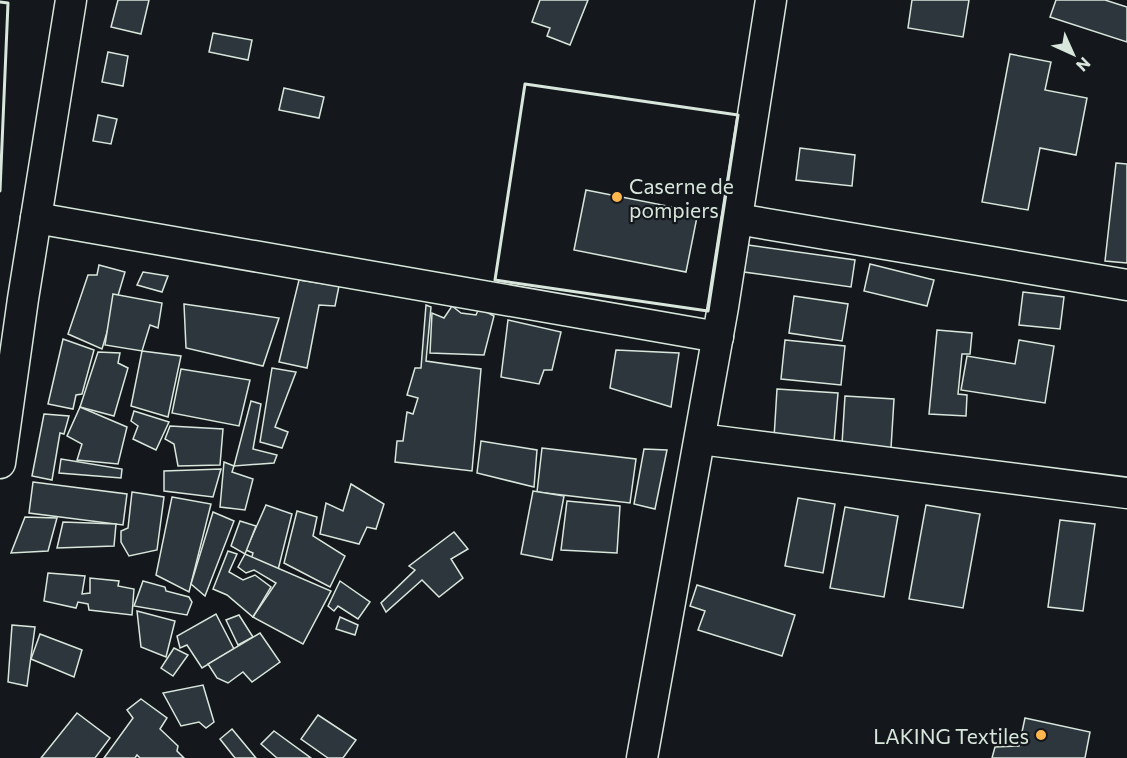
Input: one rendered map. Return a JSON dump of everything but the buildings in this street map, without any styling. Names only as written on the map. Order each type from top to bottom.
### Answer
[{"type":"street","points":[[0,463],[71,0]]},
{"type":"street","points":[[642,758],[718,337],[771,0]]},
{"type":"street","points":[[36,218],[718,337]]},
{"type":"street","points":[[737,219],[1127,285]]},
{"type":"street","points":[[700,439],[1127,493]]},
{"type":"wall","points":[[0,2],[8,3],[0,191]]},
{"type":"wall","points":[[525,84],[738,115],[708,311],[495,280],[525,84]]},
{"type":"place","name":"Caserne de pompiers","points":[[617,197]]},
{"type":"place","name":"LAKING Textiles","points":[[1041,735]]}]
